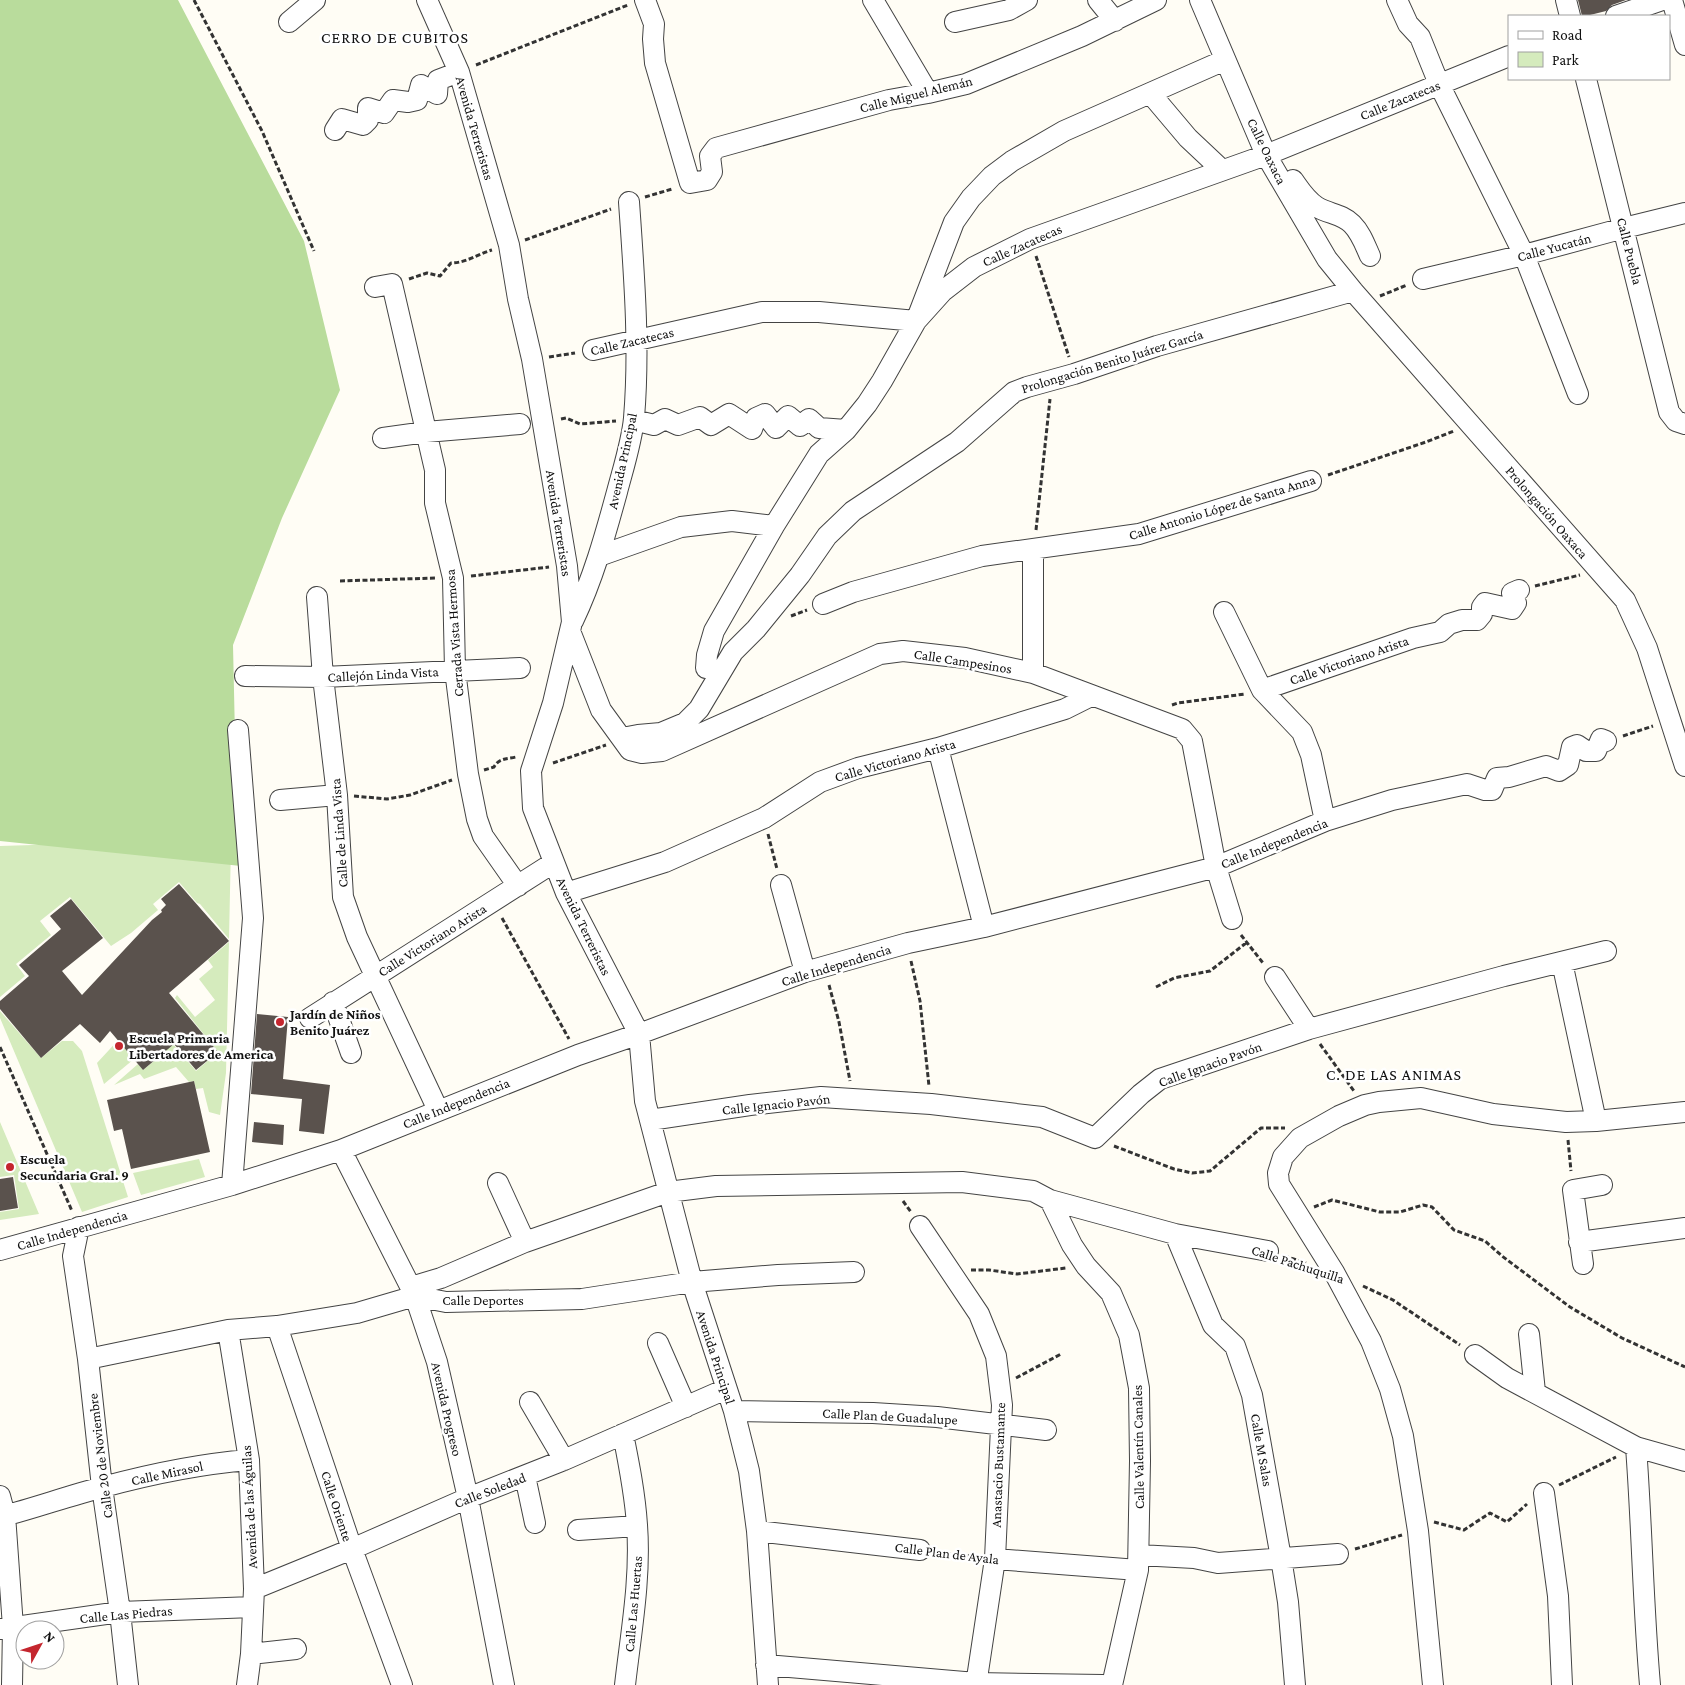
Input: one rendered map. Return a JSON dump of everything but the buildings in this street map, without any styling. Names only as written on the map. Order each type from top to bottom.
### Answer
[{"type":"street","points":[[289,22],[315,0]]},
{"type":"street","name":"Avenida Terreristas","points":[[427,0],[459,72],[509,244],[518,299],[532,359],[567,566],[571,627],[553,703],[532,765],[533,808],[566,893],[639,1034]]},
{"type":"street","points":[[873,0],[928,93]]},
{"type":"street","points":[[955,22],[1008,10],[1027,0]]},
{"type":"street","points":[[1098,0],[1115,21]]},
{"type":"street","name":"Calle Oaxaca","points":[[1200,0],[1225,60],[1270,153],[1327,259],[1353,291]]},
{"type":"street","points":[[1397,0],[1408,24],[1420,37]]},
{"type":"street","points":[[1412,0],[1420,19],[1420,37],[1438,84],[1524,255],[1578,394]]},
{"type":"street","points":[[1566,0],[1570,15]]},
{"type":"street","points":[[1619,15],[1662,0]]},
{"type":"street","points":[[1672,0],[1685,45]]},
{"type":"street","name":"Calle Miguel Alemán","points":[[638,2],[654,24],[652,39],[655,63],[690,183],[707,180],[712,172],[710,156],[716,148],[889,100],[966,84],[1058,47],[1115,21],[1149,1]]},
{"type":"street","name":"Calle Zacatecas","points":[[593,350],[762,312],[819,312],[916,321],[943,291],[974,267],[1030,239],[1270,153],[1508,56]]},
{"type":"street","points":[[706,668],[706,655],[714,631],[774,526],[820,454],[846,430],[867,404],[916,321],[954,222],[971,198],[992,176],[1019,157],[1064,131],[1225,60]]},
{"type":"street","points":[[335,130],[342,119],[363,125],[368,120],[368,108],[384,114],[393,100],[408,102],[417,100],[422,85],[438,94],[438,80],[459,72]]},
{"type":"street","name":"Calle Puebla","points":[[1586,80],[1669,412],[1681,423]]},
{"type":"street","points":[[1150,93],[1188,138],[1222,170]]},
{"type":"street","points":[[1270,153],[1307,200],[1318,208],[1340,215],[1351,223],[1359,232],[1370,256]]},
{"type":"street","name":"Avenida Principal","points":[[571,627],[599,556],[622,474],[634,420],[637,340],[630,202]]},
{"type":"street","name":"Calle Yucatán","points":[[1423,279],[1685,213]]},
{"type":"street","name":"Cerrada Vista Hermosa","points":[[383,286],[426,432],[435,470],[435,503],[453,578],[455,670],[468,774],[477,819],[483,836],[518,886]]},
{"type":"street","name":"Prolongación Benito Juárez García","points":[[622,738],[638,734],[661,733],[684,723],[699,709],[733,652],[756,629],[800,575],[827,536],[853,511],[958,442],[1014,392],[1027,386],[1074,374],[1157,346],[1353,291]]},
{"type":"street","name":"Prolongación Oaxaca","points":[[1353,291],[1626,600],[1646,648],[1685,766]]},
{"type":"street","points":[[634,420],[654,426],[665,419],[678,425],[700,417],[711,425],[729,414],[752,429],[756,418],[765,414],[776,428],[788,416],[800,426],[809,418],[818,428],[846,430]]},
{"type":"street","points":[[383,438],[426,432],[520,424]]},
{"type":"street","name":"Calle Antonio López de Santa Anna","points":[[823,604],[854,592],[982,556],[1139,534],[1311,481]]},
{"type":"street","points":[[599,556],[681,527],[732,521],[774,526]]},
{"type":"street","points":[[1033,550],[1033,673]]},
{"type":"street","name":"Calle Victoriano Arista","points":[[1262,690],[1413,638],[1440,632],[1449,624],[1462,620],[1478,620],[1485,603],[1512,608],[1516,603],[1512,593],[1519,590]]},
{"type":"street","name":"Calle de Linda Vista","points":[[317,597],[323,677],[337,795],[343,897],[357,938],[438,1110]]},
{"type":"street","points":[[1224,612],[1262,690],[1302,732],[1311,755],[1325,821]]},
{"type":"street","name":"Calle Campesinos","points":[[571,627],[601,710],[630,750],[642,754],[662,751],[880,654],[903,651],[956,657],[1033,673],[1182,729],[1192,741],[1216,867],[1232,919]]},
{"type":"street","name":"Callejón Linda Vista","points":[[245,676],[323,677],[520,668]]},
{"type":"street","name":"Calle Victoriano Arista","points":[[566,893],[665,862],[764,818],[820,782],[858,768],[938,748],[1065,709],[1091,696]]},
{"type":"street","points":[[232,1185],[253,918],[238,730]]},
{"type":"street","name":"Calle Independencia","points":[[0,1250],[232,1185],[341,1150],[578,1055],[805,972],[908,943],[984,927],[1216,867],[1325,821],[1392,800],[1467,784],[1485,790],[1492,790],[1497,778],[1509,777],[1546,766],[1559,770],[1568,765],[1572,747],[1577,745],[1586,751],[1596,751],[1602,739],[1606,742]]},
{"type":"street","points":[[938,748],[984,927]]},
{"type":"street","points":[[280,800],[337,795]]},
{"type":"street","name":"Calle Victoriano Arista","points":[[310,1018],[553,863]]},
{"type":"street","points":[[781,884],[805,972]]},
{"type":"street","name":"Calle Ignacio Pavón","points":[[650,1120],[812,1098],[853,1099],[930,1104],[1042,1117],[1095,1138],[1141,1094],[1160,1079],[1309,1029],[1606,951]]},
{"type":"street","points":[[1562,962],[1596,1121]]},
{"type":"street","points":[[1275,977],[1309,1029]]},
{"type":"street","points":[[333,1002],[351,1053]]},
{"type":"street","name":"Avenida Principal","points":[[639,1034],[645,1101],[692,1282],[734,1411],[749,1471],[757,1532],[767,1675]]},
{"type":"street","points":[[1433,1685],[1418,1531],[1403,1436],[1390,1389],[1371,1341],[1334,1272],[1279,1184],[1278,1173],[1283,1157],[1300,1138],[1338,1116],[1365,1105],[1398,1099],[1421,1098],[1493,1114],[1566,1122],[1596,1121],[1685,1112]]},
{"type":"street","name":"Avenida Progreso","points":[[341,1150],[413,1292],[437,1362],[468,1498],[504,1685]]},
{"type":"street","name":"Calle Pachuquilla","points":[[891,1184],[962,1182],[1033,1191],[1050,1200],[1175,1234],[1268,1251]]},
{"type":"street","points":[[498,1183],[525,1242]]},
{"type":"street","points":[[413,1292],[525,1242],[668,1192],[716,1186],[891,1184]]},
{"type":"street","points":[[1583,1264],[1573,1190],[1602,1184]]},
{"type":"street","name":"Calle Valentín Canales","points":[[1050,1200],[1072,1245],[1086,1266],[1111,1293],[1129,1335],[1139,1388],[1139,1562],[1112,1685]]},
{"type":"street","name":"Anastacio Bustamante","points":[[920,1226],[979,1314],[996,1356],[1000,1387],[1002,1404],[995,1559],[976,1684]]},
{"type":"street","name":"Calle 20 de Noviembre","points":[[80,1227],[73,1256],[88,1359],[102,1487],[120,1612],[128,1685]]},
{"type":"street","points":[[1579,1242],[1685,1228]]},
{"type":"street","name":"Calle M Salas","points":[[1175,1234],[1213,1325],[1236,1346],[1252,1395],[1288,1602],[1295,1685]]},
{"type":"street","name":"Calle Deportes","points":[[88,1359],[228,1330],[277,1326],[357,1313],[413,1292],[446,1302],[582,1299],[692,1282],[778,1275],[854,1272]]},
{"type":"street","name":"Calle Oriente","points":[[277,1326],[352,1549],[402,1685]]},
{"type":"street","name":"Avenida de las Águilas","points":[[228,1330],[249,1460],[253,1598],[251,1654],[247,1685]]},
{"type":"street","points":[[1529,1334],[1534,1392]]},
{"type":"street","points":[[658,1343],[686,1407]]},
{"type":"street","points":[[1475,1356],[1507,1378],[1636,1447],[1685,1461]]},
{"type":"street","name":"Calle Soledad","points":[[253,1598],[352,1549],[468,1498],[564,1460],[726,1389]]},
{"type":"street","points":[[530,1402],[564,1460]]},
{"type":"street","name":"Calle Plan de Guadalupe","points":[[734,1411],[873,1413],[1001,1423],[1046,1430]]},
{"type":"street","name":"Calle Las Huertas","points":[[623,1434],[633,1483],[638,1526],[637,1581],[625,1685]]},
{"type":"street","points":[[1636,1447],[1642,1522],[1645,1619],[1650,1685]]},
{"type":"street","name":"Calle Mirasol","points":[[2,1509],[209,1464],[249,1460]]},
{"type":"street","points":[[525,1476],[535,1523]]},
{"type":"street","points":[[1538,1496],[1558,1596],[1562,1685]]},
{"type":"street","points":[[2,1509],[6,1628],[12,1685]]},
{"type":"street","points":[[578,1530],[638,1526]]},
{"type":"street","name":"Calle Plan de Ayala","points":[[757,1532],[920,1550]]},
{"type":"street","name":"Calle Plan de Ayala","points":[[995,1559],[1139,1562],[1194,1558],[1218,1563],[1338,1554]]},
{"type":"street","name":"Calle Las Piedras","points":[[6,1628],[120,1612],[253,1598]]},
{"type":"street","points":[[251,1654],[296,1649]]},
{"type":"street","points":[[767,1675],[976,1684],[1103,1685]]},
{"type":"path","points":[[194,0],[262,131],[314,251]]},
{"type":"path","points":[[459,72],[638,2]]},
{"type":"path","points":[[1030,239],[1074,374]]},
{"type":"path","points":[[383,286],[427,273],[440,276],[451,263],[462,263],[478,254],[509,244]]},
{"type":"path","name":"Calle Zacatecas","points":[[532,359],[593,350]]},
{"type":"path","points":[[1033,550],[1052,380]]},
{"type":"path","points":[[542,420],[552,421],[566,418],[580,424],[634,420]]},
{"type":"path","name":"Calle Antonio López de Santa Anna","points":[[1311,481],[1426,442],[1470,424]]},
{"type":"path","points":[[340,581],[453,578],[567,566]]},
{"type":"path","points":[[1519,590],[1586,574]]},
{"type":"path","points":[[1148,716],[1178,703],[1240,695],[1262,690]]},
{"type":"path","points":[[1606,742],[1670,720]]},
{"type":"path","points":[[337,795],[387,800],[410,795],[468,774],[494,767],[501,760],[518,756],[532,765],[622,738]]},
{"type":"path","points":[[764,818],[781,884]]},
{"type":"path","points":[[493,902],[578,1055]]},
{"type":"path","points":[[1232,919],[1246,943],[1275,977]]},
{"type":"path","name":"Calle Independencia","points":[[908,943],[920,1001],[930,1104]]},
{"type":"path","points":[[1156,987],[1174,978],[1210,971],[1246,943]]},
{"type":"path","points":[[825,967],[839,1022],[853,1099]]},
{"type":"path","points":[[1309,1029],[1365,1105]]},
{"type":"path","points":[[0,1046],[80,1227]]},
{"type":"path","points":[[1566,1122],[1573,1190]]},
{"type":"path","points":[[1095,1138],[1174,1169],[1192,1173],[1210,1171],[1261,1128],[1285,1128],[1300,1138]]},
{"type":"path","points":[[891,1184],[920,1226]]},
{"type":"path","points":[[1297,1214],[1332,1200],[1380,1212],[1400,1212],[1423,1205],[1432,1207],[1454,1230],[1485,1240],[1502,1256],[1570,1307],[1622,1338],[1685,1367]]},
{"type":"path","name":"Calle Pachuquilla","points":[[1268,1251],[1334,1272],[1393,1300],[1475,1356]]},
{"type":"path","points":[[950,1269],[989,1270],[1018,1274],[1086,1266]]},
{"type":"path","points":[[1000,1387],[1061,1354]]},
{"type":"path","points":[[1338,1554],[1418,1531],[1432,1521],[1464,1530],[1490,1513],[1507,1522],[1538,1496],[1636,1447]]},
{"type":"path","name":"Calle Plan de Ayala","points":[[920,1550],[995,1559]]},
{"type":"green space","points":[[0,0],[178,0],[304,241],[340,390],[282,518],[233,645],[236,782],[241,866],[0,841]]},
{"type":"green space","points":[[163,841],[231,844],[229,939],[179,882],[153,904],[158,910],[131,933],[111,946],[70,897],[40,921],[51,935],[16,964],[25,976],[0,997],[0,846]]},
{"type":"green space","points":[[229,942],[226,1073],[220,1115],[209,1112],[203,1088],[196,1089],[194,1081],[189,1082],[176,1067],[144,1079],[140,1074],[114,1085],[138,1064],[143,1070],[164,1053],[142,1027],[121,1044],[134,1059],[104,1084],[97,1063],[145,1011],[196,1071],[218,1052],[175,998],[177,995],[195,1017],[215,1000],[199,979],[213,967],[208,960]]},
{"type":"green space","points":[[0,1011],[41,1058],[62,1041],[73,1041],[82,1051],[128,1197],[82,1212],[0,1018]]},
{"type":"green space","name":"Escuela Secundaria Gral. 9","points":[[0,1122],[39,1214],[0,1220],[0,1212],[19,1209],[14,1175],[0,1177]]},
{"type":"green space","points":[[199,1159],[205,1177],[141,1195],[133,1173]]},
{"type":"place","name":"Jardín de Niños Benito Juárez","points":[[280,1022]]},
{"type":"place","name":"Escuela Primaria Libertadores de America","points":[[119,1046]]},
{"type":"place","name":"Escuela Secundaria Gral. 9","points":[[10,1167]]},
{"type":"district","name":"CERRO DE CUBITOS","points":[[395,37]]},
{"type":"district","name":"C. DE LAS ANIMAS","points":[[1394,1074]]}]
